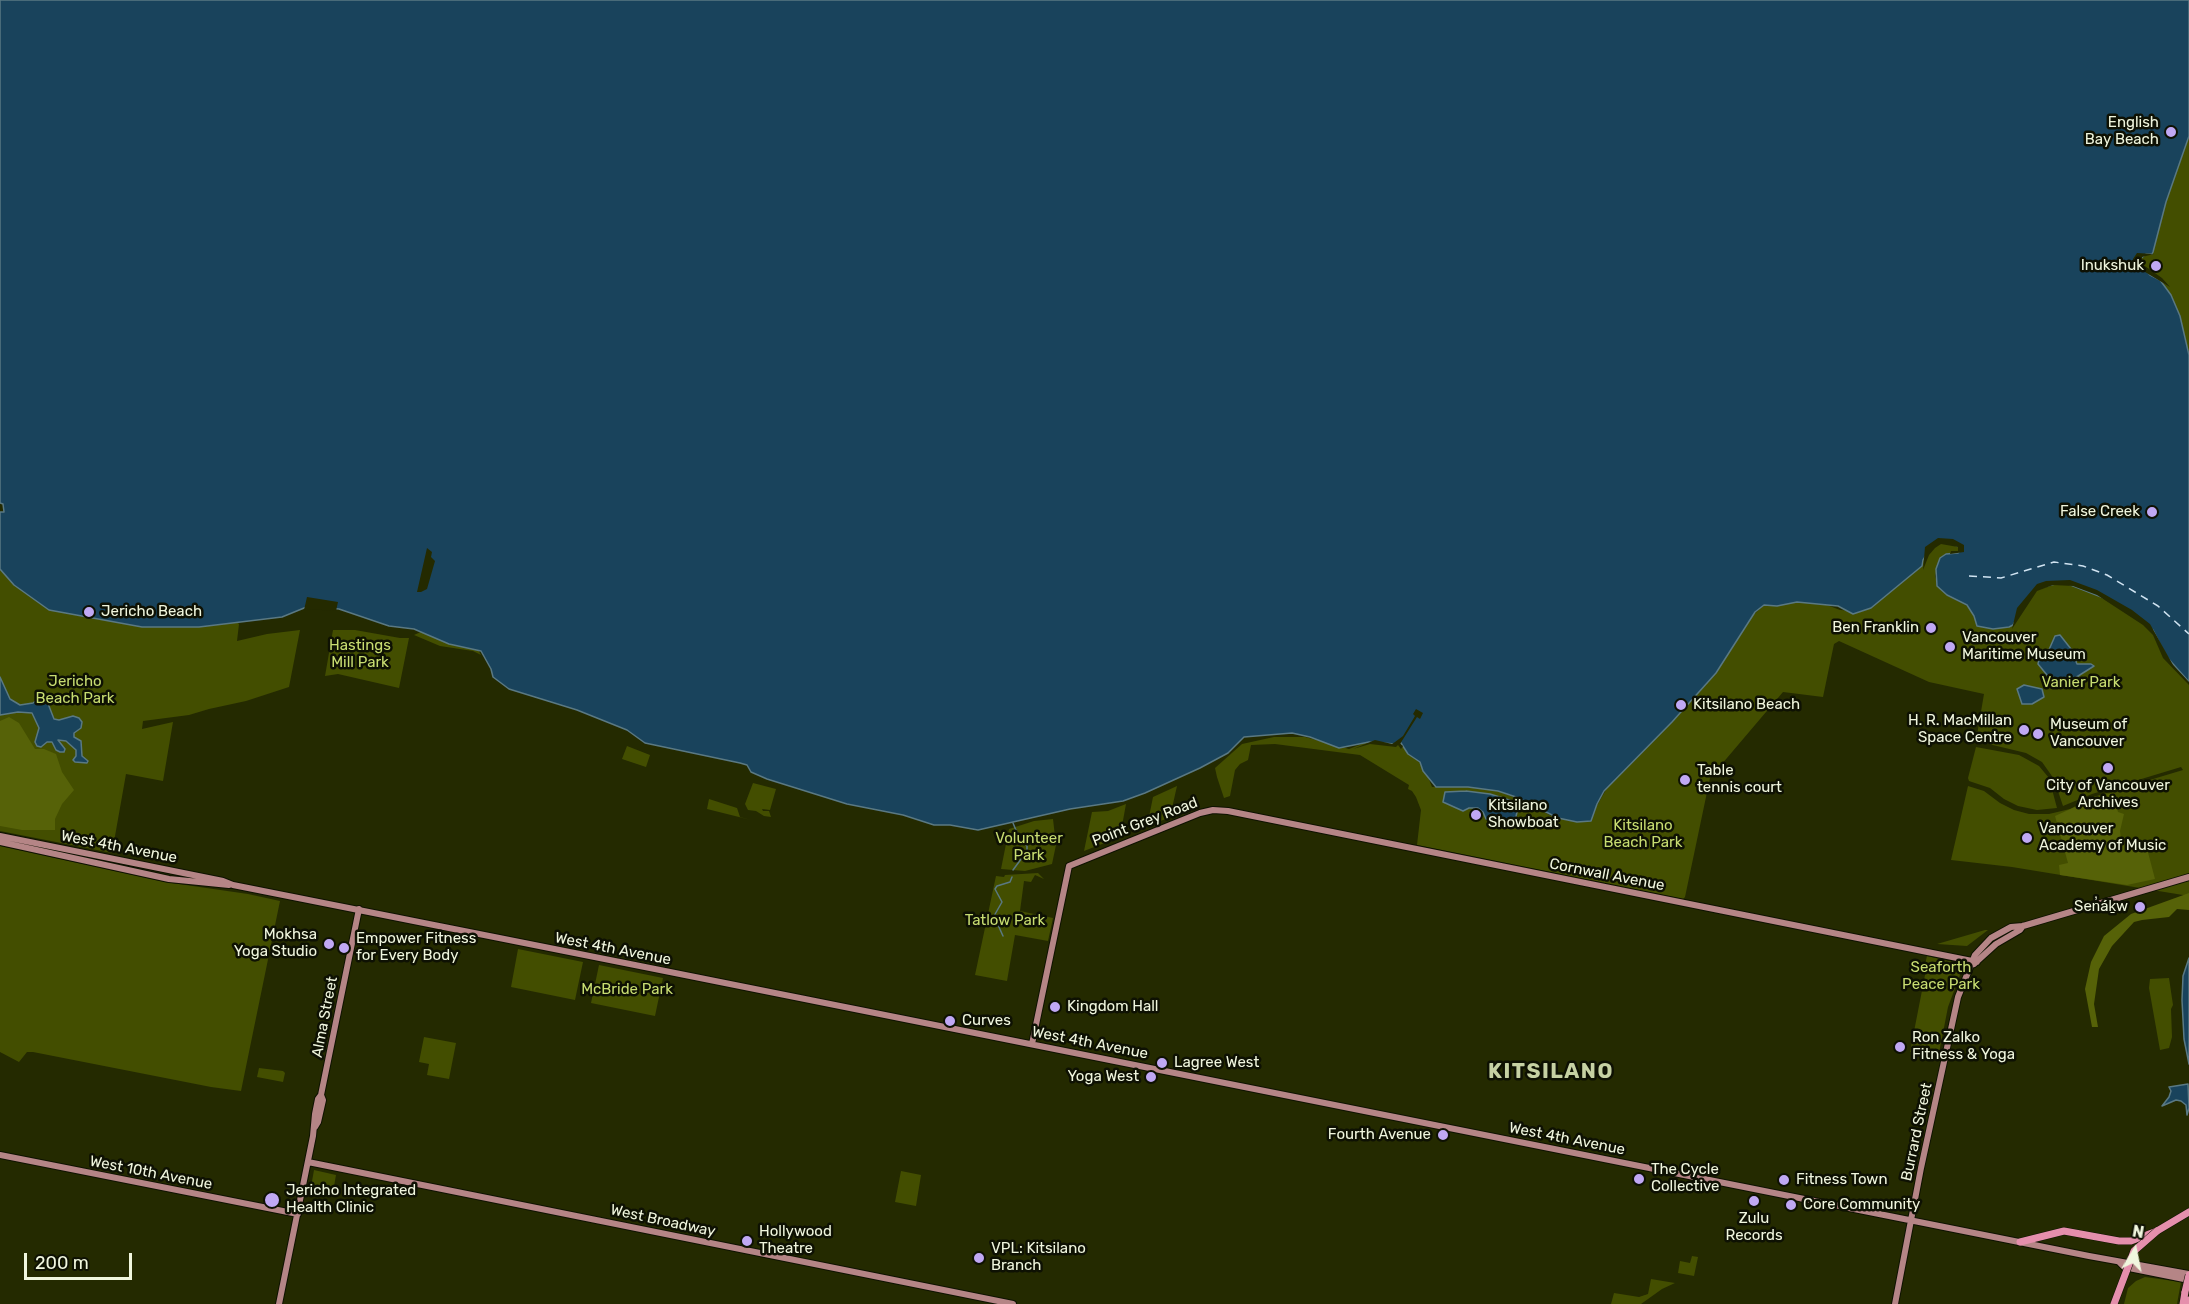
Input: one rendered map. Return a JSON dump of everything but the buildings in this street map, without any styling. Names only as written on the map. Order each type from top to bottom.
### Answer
[{"type":"highway","points":[[2020,1242],[2064,1231],[2125,1241],[2137,1239],[2157,1231],[2189,1212]]},
{"type":"highway","points":[[2114,1304],[2134,1251],[2157,1231]]},
{"type":"highway","points":[[2183,1304],[2189,1274]]},
{"type":"main road","name":"Point Grey Road","points":[[1032,1044],[1070,866],[1200,813],[1212,810],[1232,812]]},
{"type":"main road","name":"Cornwall Avenue","points":[[1232,812],[1973,964]]},
{"type":"main road","name":"West 4th Avenue","points":[[0,836],[233,885]]},
{"type":"main road","name":"West 4th Avenue","points":[[0,842],[169,879],[202,884],[233,885],[359,909],[1911,1221],[2189,1274]]},
{"type":"main road","name":"Burrard Street","points":[[1895,1304],[1958,997],[1973,964],[1991,938],[2011,927],[2023,926],[2189,877]]},
{"type":"main road","name":"Alma Street","points":[[279,1304],[315,1127],[323,1100],[321,1095],[359,909]]},
{"type":"main road","name":"West 10th Avenue","points":[[0,1155],[298,1214]]},
{"type":"main road","name":"West Broadway","points":[[308,1162],[1013,1304]]},
{"type":"main road","name":"West 4th Avenue","points":[[2119,1262],[2124,1267],[2189,1280]]},
{"type":"green space","points":[[2189,136],[2189,355],[2180,316],[2171,295],[2160,280],[2141,267],[2139,257],[2153,252],[2166,202]]},
{"type":"green space","points":[[1951,542],[1962,550],[1939,562],[1935,576],[1938,586],[1948,596],[1967,606],[1975,617],[2035,589],[2063,582],[2098,593],[2153,630],[2173,665],[2189,682],[2189,896],[2012,867],[1951,860],[1968,786],[1984,791],[2014,810],[2029,814],[2049,814],[2070,809],[2093,797],[2183,770],[2181,767],[2092,794],[2063,806],[2054,779],[2042,762],[2026,753],[1976,741],[1984,694],[1929,682],[1839,641],[1834,644],[1823,697],[1783,692],[1710,778],[1683,899],[1417,845],[1421,810],[1416,797],[1408,789],[1409,785],[1360,755],[1275,744],[1251,745],[1248,760],[1235,770],[1230,796],[1224,798],[1215,768],[1242,744],[1274,737],[1305,737],[1349,749],[1367,742],[1396,742],[1421,759],[1432,787],[1468,787],[1498,791],[1526,802],[1553,817],[1594,811],[1608,786],[1672,722],[1716,673],[1750,618],[1764,605],[1800,601],[1822,603],[1840,610],[1857,611],[1933,545]]},
{"type":"green space","name":"Jericho Beach Park","points":[[0,569],[14,585],[142,627],[199,627],[237,622],[239,624],[237,641],[300,630],[289,687],[246,701],[189,715],[143,721],[142,729],[173,722],[163,781],[126,774],[112,853],[0,831]]},
{"type":"green space","name":"Hastings Mill Park","points":[[333,630],[355,630],[409,638],[399,688],[338,674],[325,676]]},
{"type":"green space","points":[[423,631],[476,646],[481,655],[473,651],[440,646],[414,635]]},
{"type":"green space","points":[[9,717],[19,723],[35,749],[44,749],[56,754],[62,772],[74,790],[62,804],[55,819],[55,830],[22,830],[0,826],[0,721]]},
{"type":"green space","points":[[627,746],[650,755],[646,767],[622,759]]},
{"type":"green space","points":[[1976,747],[2019,755],[2039,766],[2049,778],[2057,808],[2037,810],[2018,806],[1990,788],[1969,781]]},
{"type":"green space","points":[[753,783],[776,789],[770,810],[762,809],[769,811],[771,817],[748,810],[745,804]]},
{"type":"green space","points":[[1177,786],[1170,817],[1147,827],[1153,797]]},
{"type":"green space","points":[[2113,793],[2118,812],[2124,814],[2120,831],[2121,839],[2132,842],[2145,841],[2155,879],[2127,885],[2060,875],[2059,865],[2068,863],[2055,816],[2097,797]]},
{"type":"green space","points":[[709,799],[737,808],[740,817],[751,820],[707,809]]},
{"type":"green space","points":[[1126,804],[1120,837],[1084,851],[1092,812],[1108,811]]},
{"type":"green space","name":"Volunteer Park","points":[[1053,819],[1056,845],[1052,864],[1025,871],[1001,869],[1009,829],[1034,821]]},
{"type":"green space","points":[[0,846],[165,882],[280,901],[241,1091],[33,1052],[27,1052],[19,1062],[0,1052]]},
{"type":"green space","name":"Tatlow Park","points":[[1038,873],[1044,879],[1035,875],[1031,882],[1024,881],[1020,911],[1053,918],[1048,941],[1015,935],[1007,981],[975,975],[996,876]]},
{"type":"green space","points":[[2189,893],[2189,910],[2177,909],[2169,917],[2134,922],[2112,946],[2099,969],[2094,1004],[2098,1027],[2092,1027],[2085,989],[2091,962],[2104,936],[2131,914]]},
{"type":"green space","points":[[1985,930],[1988,930],[1967,946],[1937,944]]},
{"type":"green space","name":"McBride Park","points":[[518,949],[583,962],[575,1000],[511,987]]},
{"type":"green space","name":"Seaforth Peace Park","points":[[1927,956],[1961,964],[1963,967],[1948,1007],[1936,1059],[1910,1052]]},
{"type":"green space","name":"McBride Park","points":[[599,965],[663,978],[655,1016],[591,1003]]},
{"type":"green space","points":[[2169,978],[2173,1005],[2171,1009],[2172,1037],[2169,1048],[2160,1050],[2149,988],[2150,979]]},
{"type":"green space","points":[[424,1037],[456,1043],[449,1079],[427,1075],[429,1064],[419,1062]]},
{"type":"green space","points":[[259,1068],[283,1071],[285,1073],[283,1082],[257,1077]]},
{"type":"green space","points":[[314,1170],[336,1175],[333,1192],[311,1187]]},
{"type":"green space","points":[[901,1171],[921,1175],[916,1206],[895,1202]]},
{"type":"green space","points":[[1692,1256],[1698,1257],[1694,1276],[1678,1273],[1680,1261],[1690,1263]]},
{"type":"green space","points":[[2145,1277],[2181,1282],[2177,1304],[2124,1304],[2128,1288]]},
{"type":"green space","points":[[1651,1279],[1675,1283],[1641,1304],[1611,1304],[1614,1293],[1639,1297],[1648,1294]]},
{"type":"water","points":[[0,0],[2189,0],[2189,136],[2166,202],[2153,252],[2146,254],[2138,261],[2150,275],[2160,280],[2171,295],[2180,316],[2189,355],[2189,682],[2166,656],[2153,630],[2114,602],[2063,582],[2035,589],[2013,625],[1993,629],[1977,626],[1967,605],[1947,595],[1937,586],[1936,569],[1940,558],[1946,554],[1958,553],[1962,548],[1945,541],[1933,545],[1923,560],[1922,566],[1871,608],[1853,614],[1838,606],[1797,602],[1777,606],[1764,605],[1755,612],[1716,673],[1672,722],[1604,791],[1591,821],[1577,822],[1558,818],[1516,797],[1498,791],[1468,787],[1436,787],[1423,771],[1420,762],[1408,754],[1399,742],[1395,744],[1369,742],[1339,748],[1292,733],[1244,737],[1228,753],[1200,768],[1123,801],[1070,809],[978,830],[950,825],[934,825],[903,815],[847,804],[767,779],[751,772],[747,765],[645,743],[627,730],[577,710],[509,689],[493,677],[481,651],[449,644],[414,629],[389,626],[339,609],[309,606],[282,617],[199,627],[142,627],[49,610],[14,585],[0,569],[0,512],[4,512],[3,504],[0,503]]},
{"type":"water","points":[[2060,635],[2071,649],[2077,664],[2094,666],[2065,682],[2047,675],[2038,664],[2039,659],[2048,652],[2055,636]]},
{"type":"water","points":[[0,677],[10,699],[20,705],[33,703],[42,696],[47,701],[54,719],[73,716],[79,718],[82,722],[81,728],[74,733],[74,737],[81,741],[82,756],[88,761],[87,763],[73,760],[76,750],[66,741],[58,740],[65,749],[64,752],[56,750],[52,742],[47,742],[41,747],[37,746],[35,742],[39,728],[32,713],[18,712],[0,715]]},
{"type":"water","points":[[2024,685],[2042,689],[2044,697],[2032,704],[2022,704],[2017,689]]},
{"type":"water","points":[[1466,791],[1490,794],[1519,803],[1515,821],[1486,819],[1478,808],[1463,811],[1443,802],[1445,792]]},
{"type":"water","points":[[2189,958],[2189,1064],[2184,1039],[2182,1000],[2183,976]]},
{"type":"water","points":[[2188,1084],[2187,1115],[2186,1105],[2181,1101],[2176,1100],[2162,1106],[2169,1097],[2171,1091],[2169,1087]]},
{"type":"pier","points":[[2137,253],[2154,254],[2142,257],[2142,264],[2162,278],[2170,287],[2135,266],[2133,259]]},
{"type":"pier","points":[[1938,538],[1953,539],[1964,545],[1964,552],[1950,554],[1951,551],[1958,551],[1958,547],[1941,544],[1929,555],[1923,570],[1925,547]]},
{"type":"pier","points":[[427,548],[432,552],[431,557],[435,561],[427,589],[417,592]]},
{"type":"pier","points":[[2070,580],[2097,590],[2132,610],[2150,624],[2173,665],[2189,682],[2189,685],[2163,658],[2153,635],[2143,625],[2097,595],[2073,586],[2053,585],[2037,591],[2012,629],[2017,608],[2037,584],[2046,581]]},
{"type":"pier","points":[[307,597],[338,602],[336,611],[304,610]]},
{"type":"pier","points":[[1416,709],[1423,713],[1420,719],[1417,717],[1400,744],[1403,746],[1401,749],[1398,745],[1396,747],[1370,744],[1353,749],[1375,740],[1392,744],[1403,736],[1415,716],[1413,714]]},
{"type":"waterway","points":[[1013,823],[1018,835],[1027,846],[1027,851],[1013,870]]},
{"type":"waterway","points":[[1003,936],[994,916],[1002,902],[995,889],[997,886],[1010,882],[1012,877]]},
{"type":"ferry route","points":[[1969,576],[2001,578],[2054,562],[2083,566],[2107,575],[2158,606],[2189,634]]},
{"type":"place","name":"English Bay Beach","points":[[2171,132]]},
{"type":"place","name":"Inukshuk","points":[[2156,266]]},
{"type":"place","name":"False Creek","points":[[2152,512]]},
{"type":"place","name":"Jericho Beach","points":[[89,612]]},
{"type":"place","name":"Ben Franklin","points":[[1931,628]]},
{"type":"place","name":"Vancouver Maritime Museum","points":[[1950,647]]},
{"type":"place","name":"Kitsilano Beach","points":[[1681,705]]},
{"type":"place","name":"H. R. MacMillan Space Centre","points":[[2024,730]]},
{"type":"place","name":"Museum of Vancouver","points":[[2038,734]]},
{"type":"place","name":"City of Vancouver Archives","points":[[2108,768]]},
{"type":"place","name":"Table tennis court","points":[[1685,780]]},
{"type":"place","name":"Kitsilano Showboat","points":[[1476,815]]},
{"type":"place","name":"Vancouver Academy of Music","points":[[2027,838]]},
{"type":"place","name":"Sen̓áḵw","points":[[2140,907]]},
{"type":"place","name":"Mokhsa Yoga Studio","points":[[329,944]]},
{"type":"place","name":"Empower Fitness for Every Body","points":[[344,948]]},
{"type":"place","name":"Kingdom Hall","points":[[1055,1007]]},
{"type":"place","name":"Curves","points":[[950,1021]]},
{"type":"place","name":"Ron Zalko Fitness & Yoga","points":[[1900,1047]]},
{"type":"place","name":"Lagree West","points":[[1162,1063]]},
{"type":"place","name":"Yoga West","points":[[1151,1077]]},
{"type":"place","name":"Fourth Avenue","points":[[1443,1135]]},
{"type":"place","name":"The Cycle Collective","points":[[1639,1179]]},
{"type":"place","name":"Fitness Town","points":[[1784,1180]]},
{"type":"place","name":"Jericho Integrated Health Clinic","points":[[272,1200]]},
{"type":"place","name":"Zulu Records","points":[[1754,1201]]},
{"type":"place","name":"Core Community","points":[[1791,1205]]},
{"type":"place","name":"Hollywood Theatre","points":[[747,1241]]},
{"type":"place","name":"VPL: Kitsilano Branch","points":[[979,1258]]},
{"type":"district","name":"KITSILANO","points":[[1551,1072]]},
{"type":"park label","name":"Vanier Park","points":[[2081,683]]},
{"type":"park label","name":"Kitsilano Beach Park","points":[[1643,834]]}]
